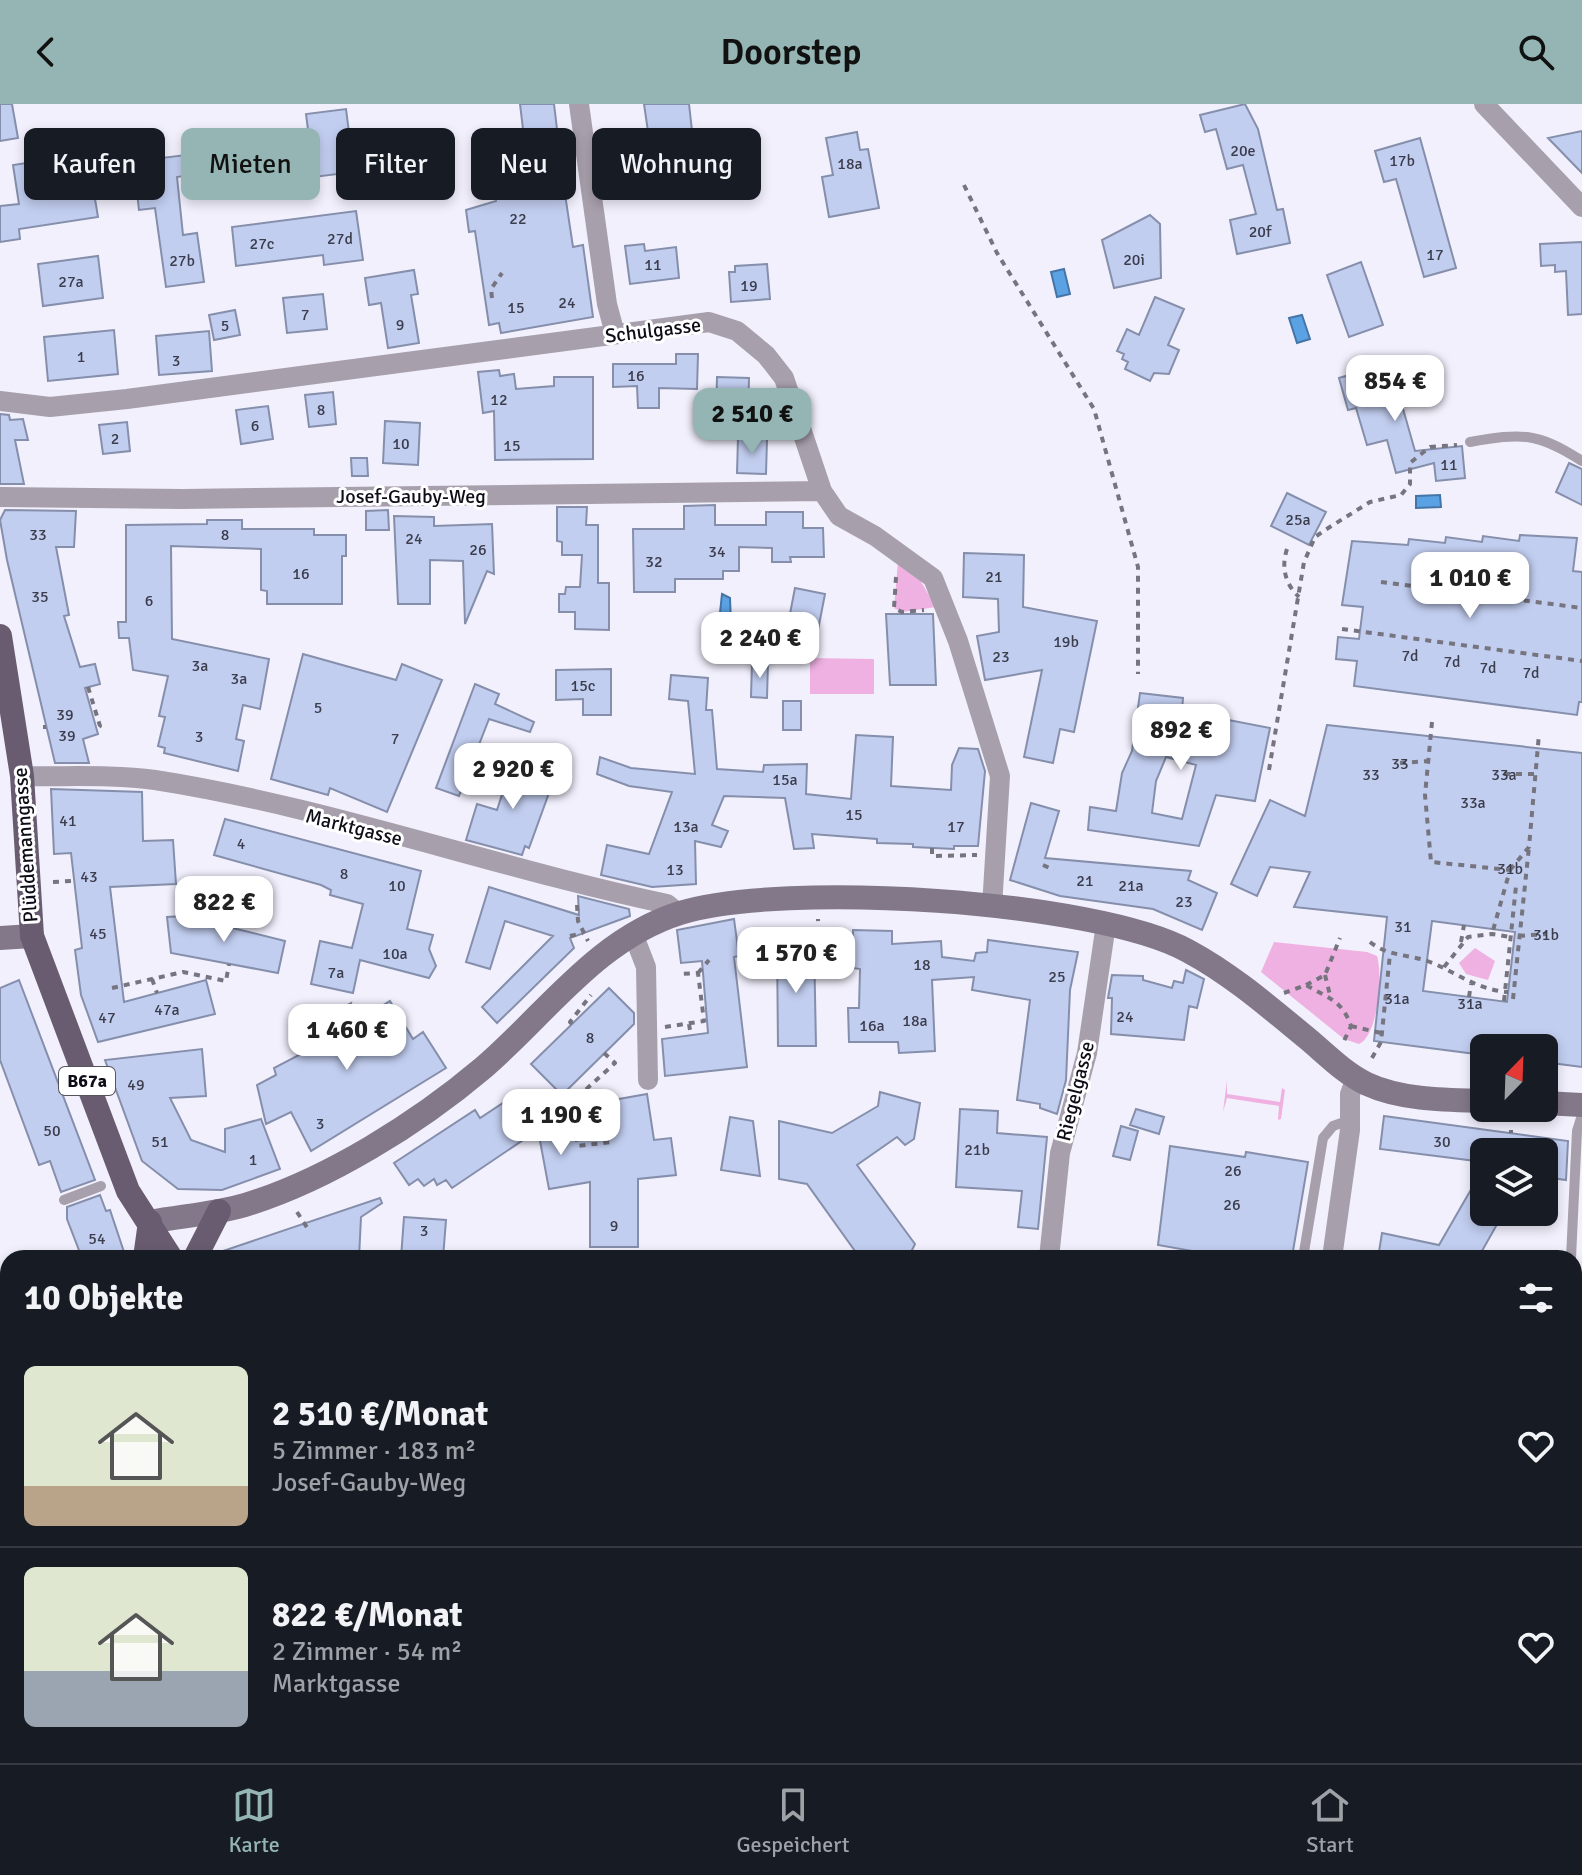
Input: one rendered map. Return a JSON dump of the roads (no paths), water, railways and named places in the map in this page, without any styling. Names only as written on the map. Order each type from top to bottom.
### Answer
[{"type":"main road","name":"Plüddemanngasse","points":[[0,636],[22,776],[32,936],[128,1191],[166,1250]]},
{"type":"main road","points":[[146,1250],[150,1222],[246,1205],[318,1176],[410,1122],[487,1065],[598,958],[634,936],[678,913],[745,903],[818,899],[992,907],[1106,924],[1152,935],[1212,965],[1356,1078],[1389,1091],[1444,1100],[1470,1101]]},
{"type":"main road","points":[[0,938],[32,936]]},
{"type":"main road","points":[[1558,1104],[1582,1105]]},
{"type":"main road","points":[[199,1250],[219,1211]]},
{"type":"street","points":[[579,104],[607,304],[615,334]]},
{"type":"street","points":[[1484,104],[1582,207]]},
{"type":"street","name":"Schulgasse","points":[[0,401],[50,407],[127,399],[709,322],[737,331],[766,355],[784,378],[822,491],[839,516],[875,536],[933,578],[958,641],[1000,776],[992,907]]},
{"type":"street","name":"Josef-Gauby-Weg","points":[[0,497],[182,499],[822,491]]},
{"type":"street","name":"Marktgasse","points":[[22,776],[142,779],[222,794],[528,873],[667,904],[678,913]]},
{"type":"street","name":"Riegelgasse","points":[[1050,1250],[1060,1153],[1087,1053],[1106,924]]},
{"type":"street","points":[[634,936],[646,967],[648,1080]]},
{"type":"street","points":[[1333,1250],[1350,1120],[1350,1094],[1356,1078]]},
{"type":"lane","points":[[1470,442],[1519,433],[1535,436],[1582,461]]},
{"type":"lane","points":[[1571,1250],[1577,1131],[1582,1115]]},
{"type":"lane","points":[[1304,1250],[1323,1138],[1333,1126],[1350,1120]]},
{"type":"lane","points":[[64,1200],[101,1186]]},
{"type":"water","points":[[1064,269],[1070,294],[1057,297],[1051,272]]},
{"type":"water","points":[[1302,315],[1310,339],[1297,343],[1289,318]]},
{"type":"water","points":[[1440,495],[1441,507],[1416,508],[1416,496]]},
{"type":"water","points":[[722,594],[730,598],[731,623],[719,622]]}]
